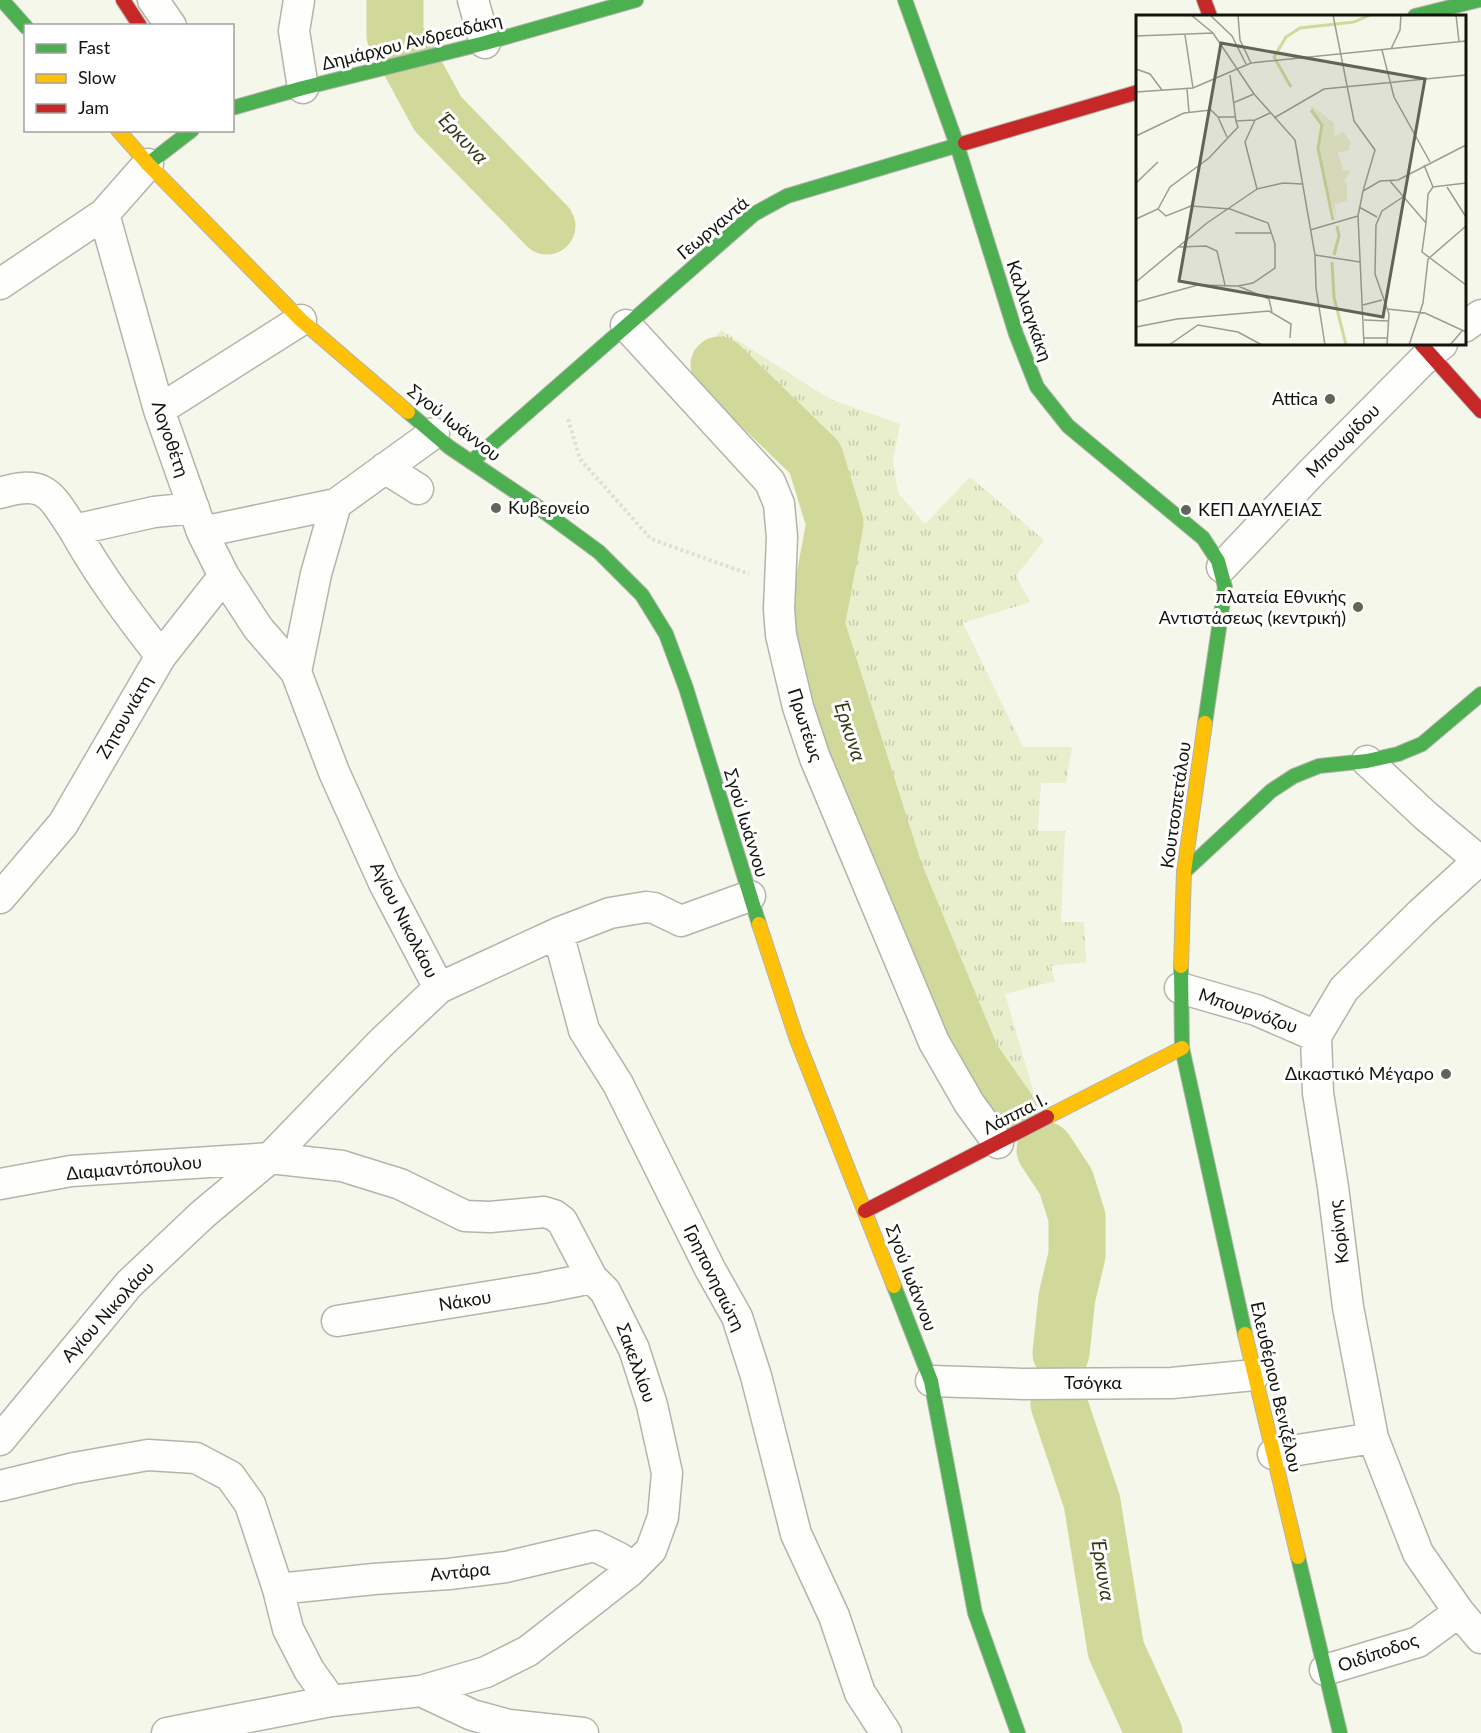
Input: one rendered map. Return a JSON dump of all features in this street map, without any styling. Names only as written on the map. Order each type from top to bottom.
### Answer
[{"type":"main road","points":[[2,0],[24,25]]},
{"type":"main road","points":[[123,0],[139,24]]},
{"type":"main road","name":"Δημάρχου Ανδρεαδάκη","points":[[234,104],[485,43],[636,0]]},
{"type":"main road","name":"Καλλιαγκάκη","points":[[905,0],[957,145],[1016,334],[1036,387],[1068,426],[1203,538],[1222,567]]},
{"type":"main road","points":[[1204,0],[1210,15]]},
{"type":"main road","points":[[1420,15],[1479,0]]},
{"type":"main road","name":"Γεωργαντά","points":[[471,462],[754,214],[787,196],[1136,92]]},
{"type":"main road","name":"Σγού Ιωάννου","points":[[120,132],[147,164],[300,320],[449,447],[535,505],[599,552],[642,595],[666,634],[686,688],[796,1037],[931,1381],[975,1613],[1018,1733]]},
{"type":"main road","points":[[147,164],[189,132]]},
{"type":"main road","points":[[1431,347],[1481,411]]},
{"type":"main road","name":"Κουτσοπετάλου","points":[[1182,1048],[1180,988],[1184,872],[1225,587],[1222,567]]},
{"type":"main road","points":[[1184,872],[1270,791],[1318,766],[1367,761],[1398,754],[1422,744],[1481,694]]},
{"type":"main road","name":"Λάππα Ι.","points":[[865,1211],[1182,1048]]},
{"type":"main road","name":"Ελευθέριου Βενιζέλου","points":[[1182,1048],[1254,1375],[1340,1733]]},
{"type":"street","points":[[153,0],[170,24]]},
{"type":"street","points":[[299,0],[294,31],[303,88]]},
{"type":"street","points":[[473,0],[485,43]]},
{"type":"street","points":[[0,284],[104,214],[147,164]]},
{"type":"street","name":"Λογοθέτη","points":[[104,214],[159,410],[198,520]]},
{"type":"street","points":[[1466,326],[1481,315]]},
{"type":"street","points":[[159,410],[300,320]]},
{"type":"street","name":"Πρωτέως","points":[[626,325],[770,482],[779,504],[782,537],[780,635],[798,707],[815,758],[934,1042],[969,1103],[998,1143]]},
{"type":"street","name":"Μπουφίδου","points":[[1222,567],[1431,347]]},
{"type":"street","points":[[74,530],[154,512],[198,520],[336,504],[434,433]]},
{"type":"street","points":[[385,468],[418,489]]},
{"type":"street","points":[[0,493],[17,488],[37,488],[53,498],[116,599],[160,656]]},
{"type":"street","points":[[296,672],[316,574],[336,504]]},
{"type":"street","points":[[198,520],[224,576],[258,628],[296,672]]},
{"type":"street","name":"Ζητουνιάτη","points":[[0,898],[63,824],[160,656],[224,576]]},
{"type":"street","name":"Αγίου Νικολάου","points":[[0,1440],[129,1284],[202,1215],[270,1158],[381,1043],[439,988],[384,883],[334,772],[296,672]]},
{"type":"street","points":[[1316,1036],[1344,989],[1421,913],[1480,861],[1426,816],[1367,761]]},
{"type":"street","points":[[439,988],[558,933],[610,914],[645,907],[654,908],[681,921],[750,896]]},
{"type":"street","name":"Γρηπονησιώτη","points":[[558,933],[584,1030],[618,1084],[710,1269],[737,1317],[756,1376],[796,1534],[834,1616],[860,1693],[886,1733]]},
{"type":"street","name":"Μπουρνόζου","points":[[1180,988],[1256,1010],[1316,1036]]},
{"type":"street","name":"Κορίνης","points":[[1316,1036],[1318,1093],[1333,1187],[1348,1307],[1373,1438],[1418,1553],[1459,1612],[1481,1638]]},
{"type":"street","name":"Διαμαντόπουλου","points":[[0,1184],[71,1172],[270,1158]]},
{"type":"street","name":"Σακελλίου","points":[[167,1733],[331,1701],[421,1691],[486,1672],[528,1651],[629,1572],[651,1550],[663,1517],[667,1473],[652,1405],[634,1349],[605,1291],[592,1278],[562,1221],[544,1212],[490,1217],[465,1216],[400,1184],[342,1166],[270,1158]]},
{"type":"street","name":"Νάκου","points":[[337,1321],[592,1278]]},
{"type":"street","name":"Τσόγκα","points":[[931,1381],[1172,1383],[1254,1375]]},
{"type":"street","points":[[1273,1454],[1373,1438]]},
{"type":"street","points":[[0,1486],[74,1468],[148,1455],[196,1458],[230,1476],[250,1504],[278,1589],[288,1629],[309,1670],[331,1701]]},
{"type":"street","name":"Αντάρα","points":[[278,1589],[506,1567],[595,1546],[621,1559],[629,1572]]},
{"type":"street","name":"Οιδίποδος","points":[[1325,1670],[1418,1642],[1459,1612]]},
{"type":"street","points":[[421,1691],[472,1715],[500,1722],[584,1733]]},
{"type":"path","points":[[558,386],[580,459],[651,539],[744,574],[782,576]]},
{"type":"green space","points":[[721,330],[830,399],[900,424],[893,461],[898,493],[925,524],[970,477],[1044,540],[1016,576],[1030,602],[963,623],[1023,747],[1072,747],[1066,783],[1041,783],[1038,831],[1065,831],[1061,922],[1084,922],[1086,962],[1051,966],[1055,981],[1005,994],[1035,1097],[1020,1102],[995,1067],[930,936],[905,875],[825,624],[841,519],[822,456],[706,347]]},
{"type":"waterway","name":"Έρκυνα","points":[[395,0],[395,35],[438,114],[547,226]]},
{"type":"waterway","name":"Έρκυνα","points":[[719,365],[815,458],[835,523],[816,625],[895,874],[972,1059],[1010,1113]]},
{"type":"waterway","name":"Έρκυνα","points":[[1045,1150],[1066,1182],[1077,1217],[1077,1255],[1067,1297],[1061,1353]]},
{"type":"waterway","name":"Έρκυνα","points":[[1059,1404],[1092,1502],[1116,1650],[1154,1733]]},
{"type":"traffic: fast","points":[[2,0],[24,25]]},
{"type":"traffic: fast","points":[[234,107],[485,43],[636,0]]},
{"type":"traffic: fast","points":[[905,0],[957,145],[1016,334],[1037,387],[1068,426],[1203,538],[1218,561],[1225,587],[1205,723]]},
{"type":"traffic: fast","points":[[1419,15],[1479,0]]},
{"type":"traffic: fast","points":[[148,164],[189,132]]},
{"type":"traffic: fast","points":[[471,462],[754,214],[787,196],[965,143]]},
{"type":"traffic: fast","points":[[408,412],[449,447],[535,505],[599,552],[642,595],[666,634],[686,688],[759,924]]},
{"type":"traffic: fast","points":[[1184,872],[1271,791],[1294,776],[1319,766],[1367,761],[1398,754],[1422,744],[1481,694]]},
{"type":"traffic: fast","points":[[1181,966],[1182,1048],[1245,1334]]},
{"type":"traffic: fast","points":[[894,1286],[931,1381],[975,1613],[1018,1733]]},
{"type":"traffic: fast","points":[[1298,1557],[1340,1733]]},
{"type":"traffic: slow","points":[[120,132],[148,164],[301,320],[408,412]]},
{"type":"traffic: slow","points":[[1181,966],[1184,872],[1205,723]]},
{"type":"traffic: slow","points":[[759,924],[796,1037],[894,1286]]},
{"type":"traffic: slow","points":[[1047,1117],[1182,1048]]},
{"type":"traffic: slow","points":[[1245,1334],[1298,1557]]},
{"type":"traffic: jam","points":[[123,0],[139,24]]},
{"type":"traffic: jam","points":[[1204,0],[1210,15]]},
{"type":"traffic: jam","points":[[965,143],[1136,93]]},
{"type":"traffic: jam","points":[[1422,345],[1481,411]]},
{"type":"traffic: jam","points":[[865,1211],[1047,1117]]},
{"type":"place","name":"Attica","points":[[1330,399]]},
{"type":"place","name":"Κυβερνείο","points":[[496,508]]},
{"type":"place","name":"ΚΕΠ ΔΑΥΛΕΙΑΣ","points":[[1186,510]]},
{"type":"place","name":"πλατεία Εθνικής Αντιστάσεως (κεντρική)","points":[[1358,607]]},
{"type":"place","name":"Δικαστικό Μέγαρο","points":[[1446,1074]]}]
